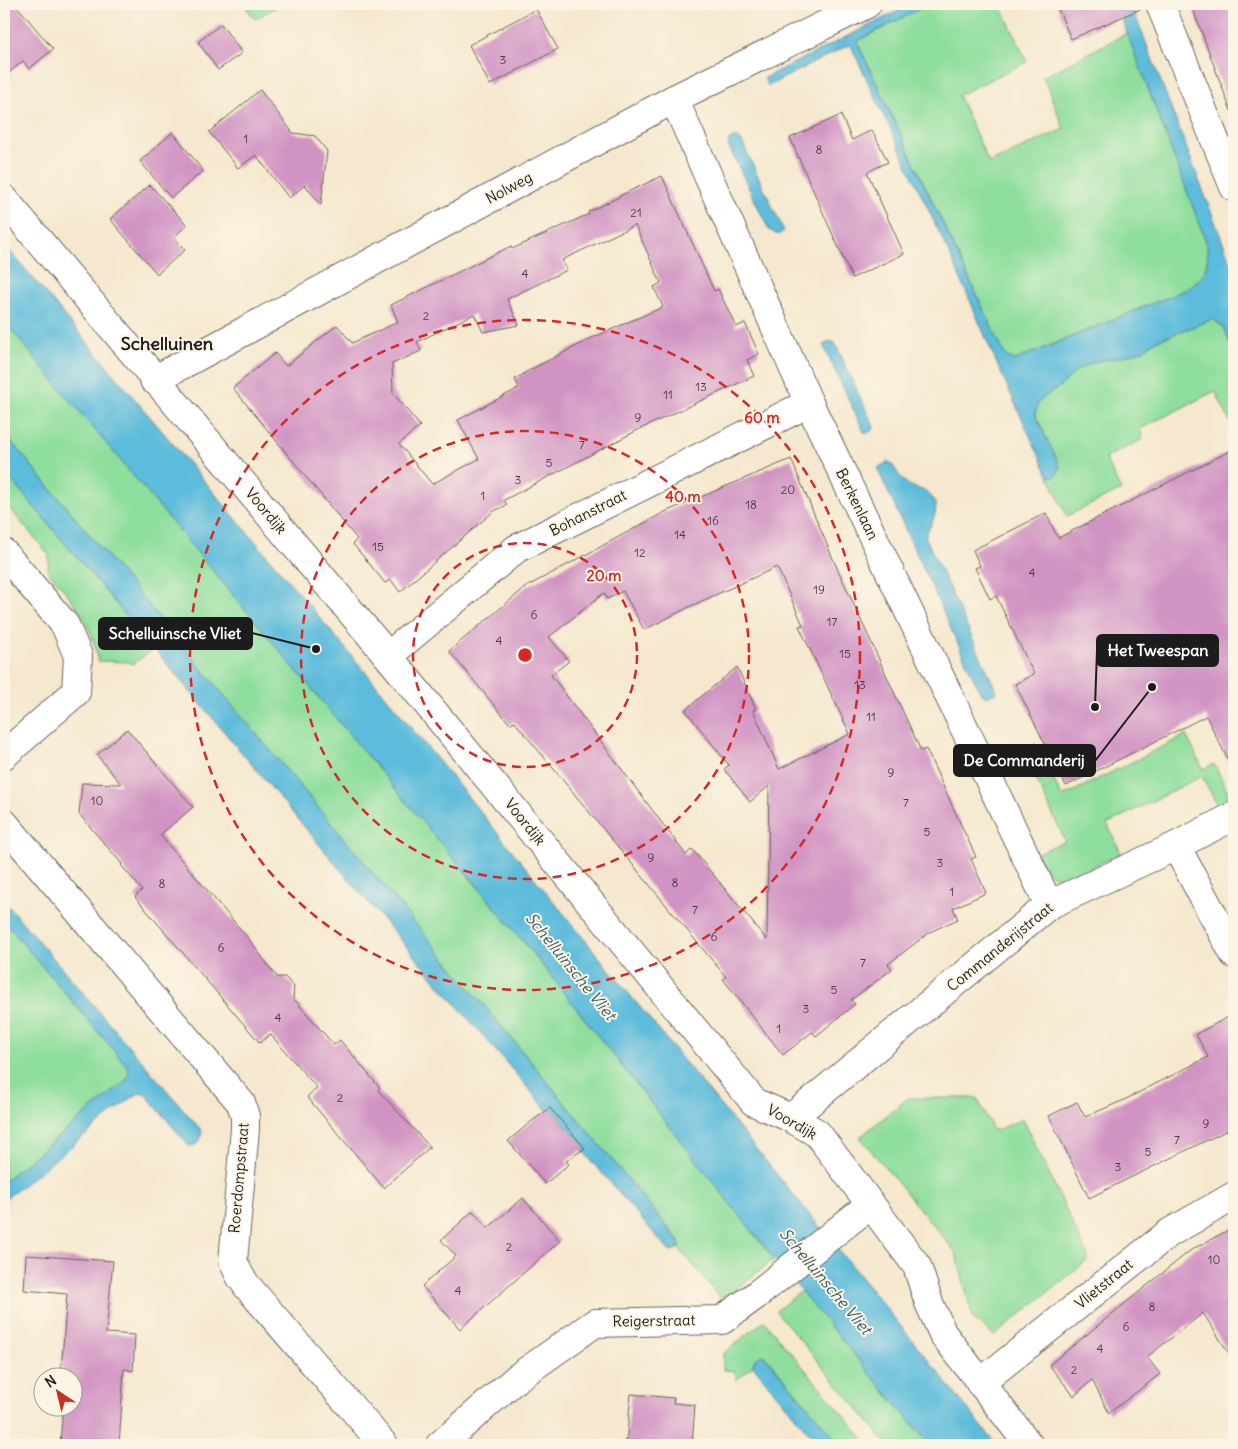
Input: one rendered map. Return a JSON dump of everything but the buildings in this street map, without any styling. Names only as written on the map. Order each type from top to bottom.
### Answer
[{"type":"street","name":"Nolweg","points":[[154,380],[674,99],[868,4]]},
{"type":"street","points":[[1160,4],[1234,187]]},
{"type":"street","name":"Berkenlaan","points":[[674,99],[809,403],[1049,905]]},
{"type":"street","name":"Voordijk","points":[[4,199],[154,380],[388,656],[754,1102],[791,1118],[817,1133],[917,1266],[929,1302],[943,1334],[1029,1445]]},
{"type":"street","name":"Bohanstraat","points":[[388,656],[516,549],[809,403]]},
{"type":"street","points":[[4,553],[65,625],[78,656],[76,692],[4,754]]},
{"type":"street","name":"Commanderijstraat","points":[[791,1118],[1049,905],[1176,846],[1234,816]]},
{"type":"street","name":"Roerdompstraat","points":[[4,823],[241,1103],[245,1116],[245,1129],[233,1260],[247,1286],[384,1445]]},
{"type":"street","points":[[1176,846],[1234,954]]},
{"type":"street","name":"Vlietstraat","points":[[980,1383],[1168,1233],[1234,1196]]},
{"type":"street","name":"Reigerstraat","points":[[440,1445],[517,1378],[595,1323],[722,1320],[871,1204]]},
{"type":"green space","points":[[243,4],[281,4],[255,19]]},
{"type":"green space","points":[[929,4],[1000,4],[1027,62],[958,95],[989,163],[1064,129],[1043,77],[1127,33],[1207,244],[1205,271],[1198,281],[1185,290],[1015,360],[1005,355],[858,44],[859,40]]},
{"type":"green space","points":[[1213,319],[1223,327],[1234,352],[1234,429],[1215,391],[1140,429],[1143,439],[1105,458],[1121,490],[1067,516],[1048,475],[1052,477],[1060,469],[1035,414],[1038,403],[1062,385],[1077,370],[1097,361],[1143,350],[1155,341]]},
{"type":"green space","points":[[4,321],[532,952],[774,1259],[722,1300],[679,1248],[679,1241],[488,1010],[4,433]]},
{"type":"green space","points":[[4,471],[154,649],[133,664],[129,662],[98,661],[91,635],[80,612],[48,571],[49,555],[4,502]]},
{"type":"green space","points":[[1186,735],[1203,769],[1214,764],[1231,798],[1217,805],[1202,776],[1107,824],[1121,853],[1071,877],[1058,877],[1049,873],[1036,854],[1065,841],[1023,750],[1036,744],[1062,797]]},
{"type":"green space","points":[[4,921],[128,1067],[129,1075],[125,1082],[4,1181]]},
{"type":"green space","points":[[908,1098],[977,1098],[994,1131],[1023,1119],[1089,1259],[994,1336],[973,1318],[956,1253],[860,1137]]},
{"type":"green space","points":[[801,1291],[930,1445],[888,1445],[776,1311]]},
{"type":"green space","points":[[764,1321],[869,1445],[841,1445],[766,1357],[754,1361],[753,1366],[736,1380],[735,1371],[723,1370],[723,1354]]},
{"type":"water","points":[[912,4],[929,4],[859,40],[858,44],[1005,355],[1015,360],[1185,290],[1198,281],[1205,271],[1207,244],[1116,4],[1131,4],[1234,271],[1234,352],[1223,327],[1213,319],[1155,341],[1143,350],[1097,361],[1077,370],[1062,385],[1038,403],[1035,414],[1060,469],[1056,476],[1048,475],[997,364],[957,270],[851,46],[849,45],[768,86],[764,78]]},
{"type":"water","points":[[736,137],[741,140],[784,231],[778,235],[769,230],[728,145],[729,140]]},
{"type":"water","points":[[4,244],[379,688],[997,1445],[930,1445],[774,1259],[532,952],[4,321]]},
{"type":"water","points":[[829,341],[835,343],[874,427],[873,430],[867,433],[864,432],[824,347],[825,343]]},
{"type":"water","points":[[4,433],[488,1010],[679,1241],[679,1248],[669,1251],[582,1150],[585,1148],[551,1108],[547,1110],[361,894],[4,471]]},
{"type":"water","points":[[889,462],[905,482],[924,491],[934,501],[936,506],[934,518],[925,536],[997,692],[986,697],[980,692],[878,470],[879,467]]},
{"type":"water","points":[[4,901],[202,1131],[200,1141],[195,1145],[189,1146],[146,1095],[141,1092],[4,1200],[4,1181],[125,1082],[129,1075],[128,1067],[4,921]]},
{"type":"water","points":[[761,1355],[766,1357],[841,1445],[819,1445],[753,1366],[754,1361]]},
{"type":"place","name":"Schelluinsche Vliet","points":[[316,649]]},
{"type":"place","name":"De Commanderij","points":[[1152,687]]},
{"type":"place","name":"Het Tweespan","points":[[1095,707]]},
{"type":"district","name":"Schelluinen","points":[[167,344]]}]
